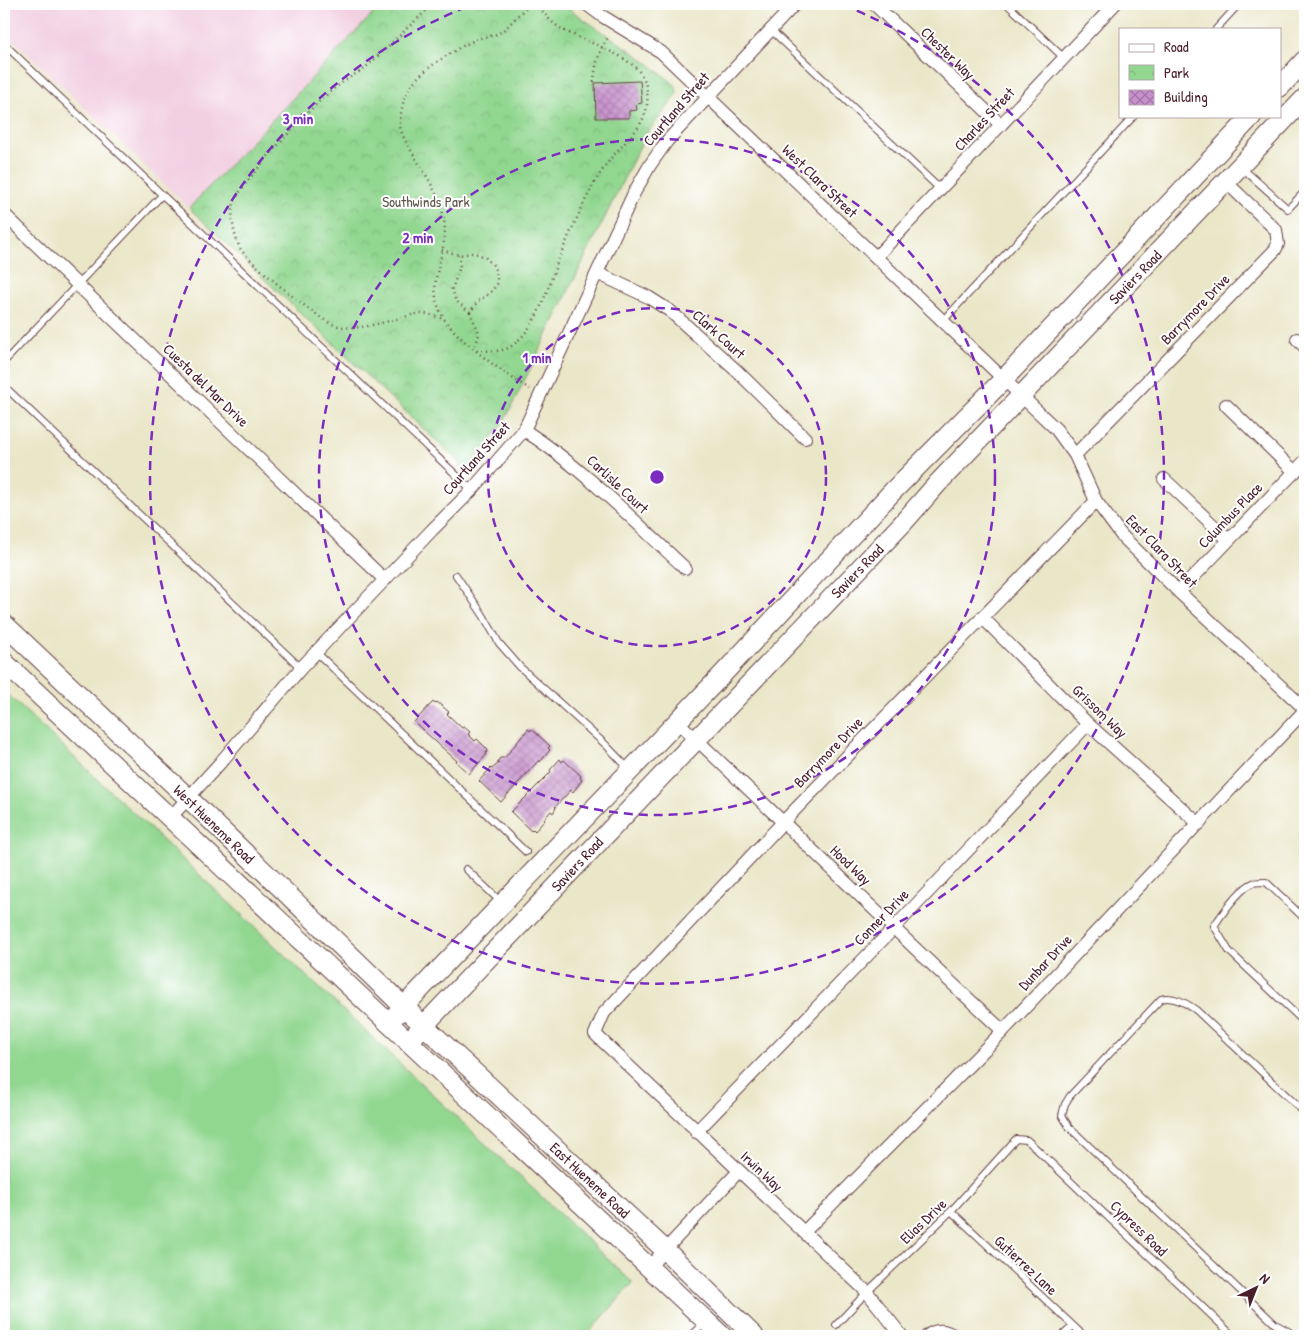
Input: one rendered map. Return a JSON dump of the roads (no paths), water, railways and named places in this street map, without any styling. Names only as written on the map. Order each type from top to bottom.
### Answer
[{"type":"main road","points":[[1282,84],[1305,60]]},
{"type":"main road","name":"Saviers Road","points":[[408,1042],[1305,98]]},
{"type":"main road","name":"Saviers Road","points":[[388,1023],[677,721],[892,492],[1004,379],[1250,118]]},
{"type":"main road","name":"West Hueneme Road","points":[[4,624],[424,1025]]},
{"type":"main road","name":"West Hueneme Road","points":[[4,662],[408,1042]]},
{"type":"main road","name":"East Hueneme Road","points":[[424,1025],[665,1250],[754,1336]]},
{"type":"main road","name":"East Hueneme Road","points":[[408,1042],[722,1336]]},
{"type":"street","name":"West Clara Street","points":[[586,4],[661,52],[1021,395]]},
{"type":"street","name":"Courtland Street","points":[[170,818],[301,668],[472,490],[524,430],[634,193],[650,165],[667,141],[796,4]]},
{"type":"street","name":"Chester Way","points":[[874,4],[1000,125]]},
{"type":"street","name":"Charles Street","points":[[876,257],[1115,4]]},
{"type":"street","name":"Barrymore Drive","points":[[1075,454],[1275,250],[1278,244],[1276,230],[1226,182]]},
{"type":"street","name":"Cuesta del Mar Drive","points":[[4,214],[385,580]]},
{"type":"street","name":"Clark Court","points":[[597,273],[648,298],[670,312],[738,372],[805,438]]},
{"type":"street","name":"East Clara Street","points":[[1021,395],[1056,429],[1075,454],[1096,501],[1122,536],[1179,592],[1305,709]]},
{"type":"street","points":[[1226,405],[1295,472]]},
{"type":"street","name":"Carlisle Court","points":[[524,430],[575,466],[685,568]]},
{"type":"street","name":"Columbus Place","points":[[1179,592],[1305,461]]},
{"type":"street","points":[[1164,479],[1229,540]]},
{"type":"street","name":"Barrymore Drive","points":[[595,1034],[604,1013],[784,821],[1096,501]]},
{"type":"street","name":"Grissom Way","points":[[982,617],[1088,724],[1198,824]]},
{"type":"street","name":"Dunbar Drive","points":[[804,1232],[1003,1031],[1305,709]]},
{"type":"street","name":"Hood Way","points":[[677,721],[784,821],[893,929],[1003,1031]]},
{"type":"street","name":"Conner Drive","points":[[696,1132],[1088,724]]},
{"type":"street","name":"Irwin Way","points":[[595,1034],[696,1132],[867,1292],[902,1336]]},
{"type":"street","points":[[649,1267],[739,1172]]},
{"type":"street","points":[[927,1336],[936,1330],[955,1336]]},
{"type":"lane","points":[[1006,4],[1064,58]]},
{"type":"lane","points":[[1217,28],[1239,4]]},
{"type":"lane","points":[[771,30],[940,189]]},
{"type":"lane","points":[[4,44],[472,490]]},
{"type":"lane","points":[[943,321],[1132,118]]},
{"type":"lane","points":[[1241,166],[1288,209],[1305,191]]},
{"type":"lane","points":[[4,362],[162,195]]},
{"type":"lane","points":[[4,386],[301,668]]},
{"type":"lane","points":[[456,575],[483,615],[499,644],[520,667],[606,745],[630,770]]},
{"type":"lane","points":[[316,652],[526,852]]},
{"type":"lane","points":[[466,869],[502,903]]},
{"type":"lane","points":[[1305,919],[1266,882],[1254,883],[1242,892],[1214,926],[1229,951],[1305,1023]]},
{"type":"lane","points":[[1297,1336],[1275,1324],[1069,1127],[1062,1115],[1065,1104],[1070,1096],[1161,999],[1166,997],[1179,1000],[1196,1010],[1305,1113]]},
{"type":"lane","name":"Elias Drive","points":[[836,1326],[867,1292],[951,1211],[1016,1139],[1027,1140]]},
{"type":"lane","name":"Cypress Road","points":[[1027,1140],[1224,1327],[1231,1336]]},
{"type":"lane","name":"Gutierrez Lane","points":[[951,1211],[1084,1336]]},
{"type":"lane","points":[[691,1336],[706,1322]]},
{"type":"lane","points":[[1062,1336],[1073,1326]]},
{"type":"park label","name":"Southwinds Park","points":[[426,201]]}]
